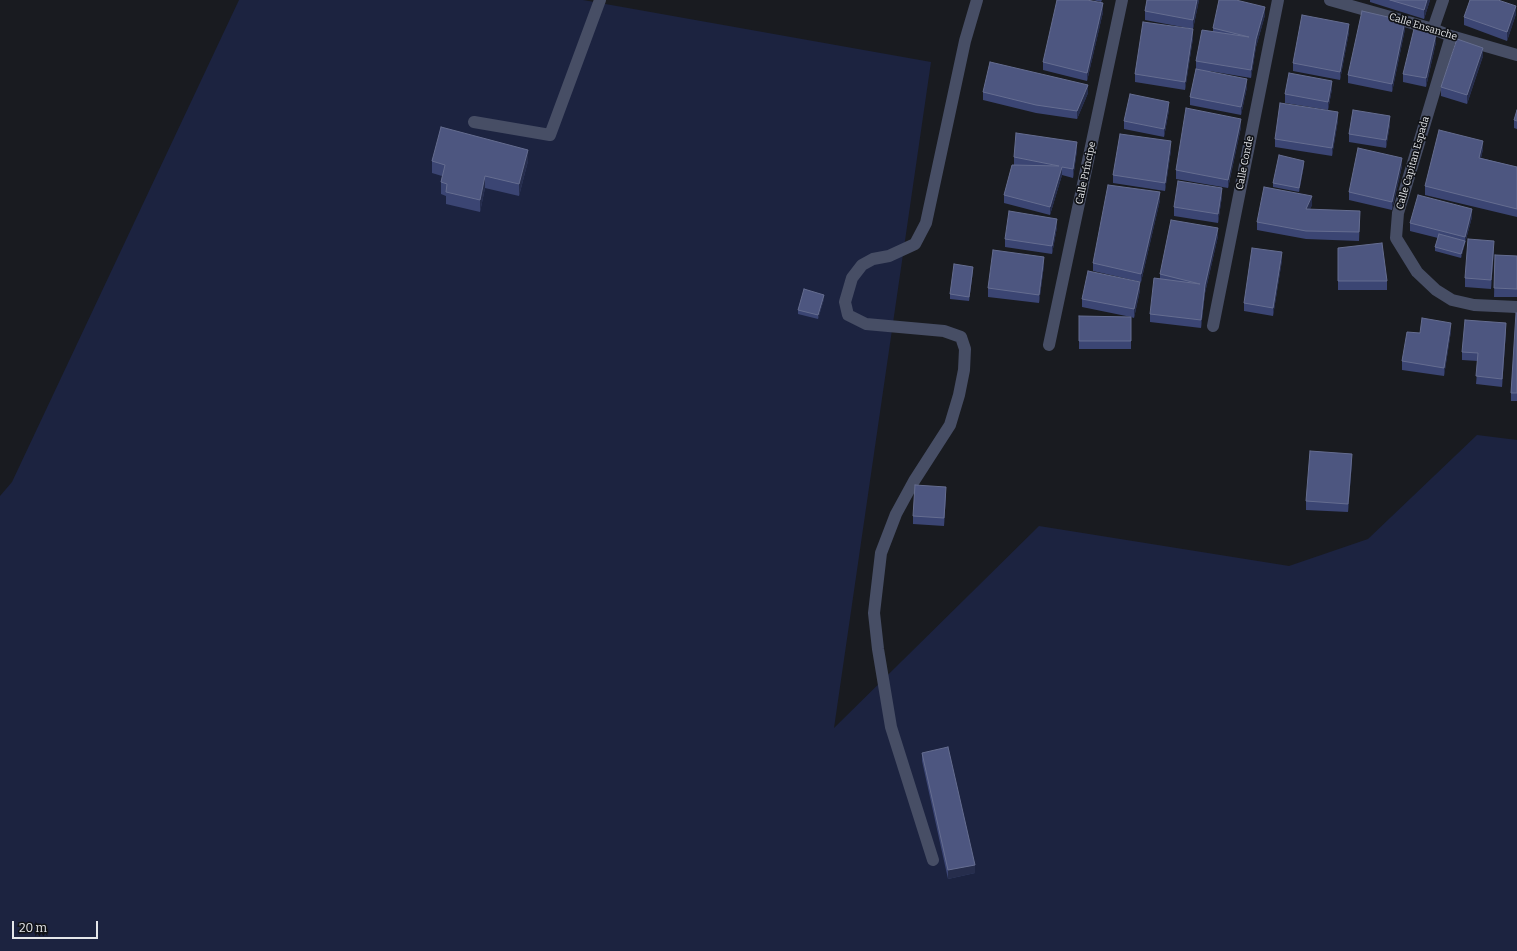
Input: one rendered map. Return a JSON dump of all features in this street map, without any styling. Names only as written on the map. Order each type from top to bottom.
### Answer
[{"type":"street","points":[[474,122],[550,135],[600,0]]},
{"type":"street","points":[[933,860],[891,727],[878,649],[874,612],[881,553],[896,514],[914,481],[950,425],[960,388],[966,349],[961,337],[944,331],[866,324],[848,315],[845,302],[852,278],[862,265],[915,244],[926,223],[966,42],[977,0]]},
{"type":"street","name":"Calle Príncipe","points":[[1049,345],[1122,0]]},
{"type":"street","name":"Calle Conde","points":[[1212,326],[1278,0]]},
{"type":"street","name":"Calle Ensanche","points":[[1330,0],[1433,29],[1450,36],[1517,55]]},
{"type":"street","points":[[1433,29],[1443,0]]},
{"type":"street","name":"Calle Capitan Espada","points":[[1450,36],[1398,213],[1396,238],[1417,272],[1436,290],[1452,300],[1474,305],[1517,307]]},
{"type":"shaded area","points":[[239,0],[583,0],[931,62],[834,728],[1039,526],[1289,566],[1368,539],[1477,435],[1517,440],[1517,951],[0,951],[0,496],[12,482]]},
{"type":"building","points":[[1057,0],[1087,0],[1103,3],[1087,73],[1043,62]]},
{"type":"building","points":[[1147,0],[1197,0],[1193,20],[1145,11]]},
{"type":"building","points":[[1219,0],[1236,0],[1265,7],[1256,39],[1251,70],[1196,61],[1202,30],[1249,37],[1213,28]]},
{"type":"building","points":[[1390,0],[1427,0],[1424,10]]},
{"type":"building","points":[[1470,0],[1498,0],[1516,6],[1507,32],[1464,17]]},
{"type":"building","points":[[1362,11],[1405,21],[1392,84],[1348,75]]},
{"type":"building","points":[[1302,15],[1349,24],[1340,72],[1293,63]]},
{"type":"building","points":[[1143,22],[1193,29],[1185,82],[1135,74]]},
{"type":"building","points":[[1414,29],[1436,34],[1426,78],[1403,74]]},
{"type":"building","points":[[1457,39],[1483,48],[1467,95],[1441,87]]},
{"type":"building","points":[[990,62],[1088,85],[1077,111],[1036,105],[983,92]]},
{"type":"building","points":[[1196,69],[1247,79],[1241,107],[1190,97]]},
{"type":"building","points":[[1289,73],[1332,81],[1328,102],[1285,94]]},
{"type":"building","points":[[1130,94],[1169,102],[1164,129],[1124,121]]},
{"type":"building","points":[[1280,103],[1338,112],[1332,148],[1275,139]]},
{"type":"building","points":[[1186,108],[1241,119],[1228,180],[1176,170]]},
{"type":"building","points":[[1353,110],[1390,116],[1386,140],[1349,134]]},
{"type":"building","points":[[1517,110],[1517,121],[1514,120]]},
{"type":"building","points":[[441,127],[528,150],[519,184],[485,176],[480,200],[446,192],[447,184],[441,182],[445,165],[432,161]]},
{"type":"building","points":[[1439,130],[1483,141],[1479,158],[1517,167],[1517,209],[1425,186]]},
{"type":"building","points":[[1016,133],[1077,142],[1073,169],[1062,167],[1050,207],[1004,195],[1012,165],[1059,166],[1014,157]]},
{"type":"building","points":[[1120,134],[1171,141],[1165,183],[1113,175]]},
{"type":"building","points":[[1358,148],[1402,158],[1392,202],[1349,192]]},
{"type":"building","points":[[1279,155],[1304,161],[1299,188],[1273,183]]},
{"type":"building","points":[[1178,181],[1222,188],[1218,214],[1174,207]]},
{"type":"building","points":[[1108,185],[1160,192],[1141,274],[1093,263]]},
{"type":"building","points":[[1264,187],[1312,196],[1306,209],[1360,211],[1359,232],[1306,231],[1257,222]]},
{"type":"building","points":[[1418,195],[1472,209],[1465,237],[1410,223]]},
{"type":"building","points":[[1009,211],[1057,219],[1052,246],[1005,239]]},
{"type":"building","points":[[1171,220],[1218,228],[1205,285],[1201,320],[1150,314],[1154,278],[1200,284],[1160,274]]},
{"type":"building","points":[[1439,234],[1465,241],[1461,254],[1435,247]]},
{"type":"building","points":[[1468,239],[1494,241],[1491,280],[1465,278]]},
{"type":"building","points":[[1382,243],[1387,281],[1338,281],[1338,248]]},
{"type":"building","points":[[1252,248],[1282,252],[1273,308],[1244,303]]},
{"type":"building","points":[[993,250],[1044,257],[1039,295],[988,288]]},
{"type":"building","points":[[1495,255],[1517,256],[1517,289],[1494,288]]},
{"type":"building","points":[[954,264],[973,267],[969,297],[950,294]]},
{"type":"building","points":[[1088,271],[1140,282],[1134,309],[1082,299]]},
{"type":"building","points":[[804,289],[824,295],[818,315],[798,310]]},
{"type":"building","points":[[1516,313],[1517,393],[1511,393]]},
{"type":"building","points":[[1079,316],[1131,317],[1131,341],[1079,341]]},
{"type":"building","points":[[1422,318],[1451,323],[1444,368],[1402,361],[1407,332],[1420,333]]},
{"type":"building","points":[[1465,320],[1506,323],[1502,379],[1476,376],[1478,353],[1462,352]]},
{"type":"building","points":[[1310,451],[1352,454],[1348,504],[1306,501]]},
{"type":"building","points":[[915,485],[946,487],[944,518],[913,516]]},
{"type":"building","points":[[948,747],[975,865],[948,870],[922,753]]}]
